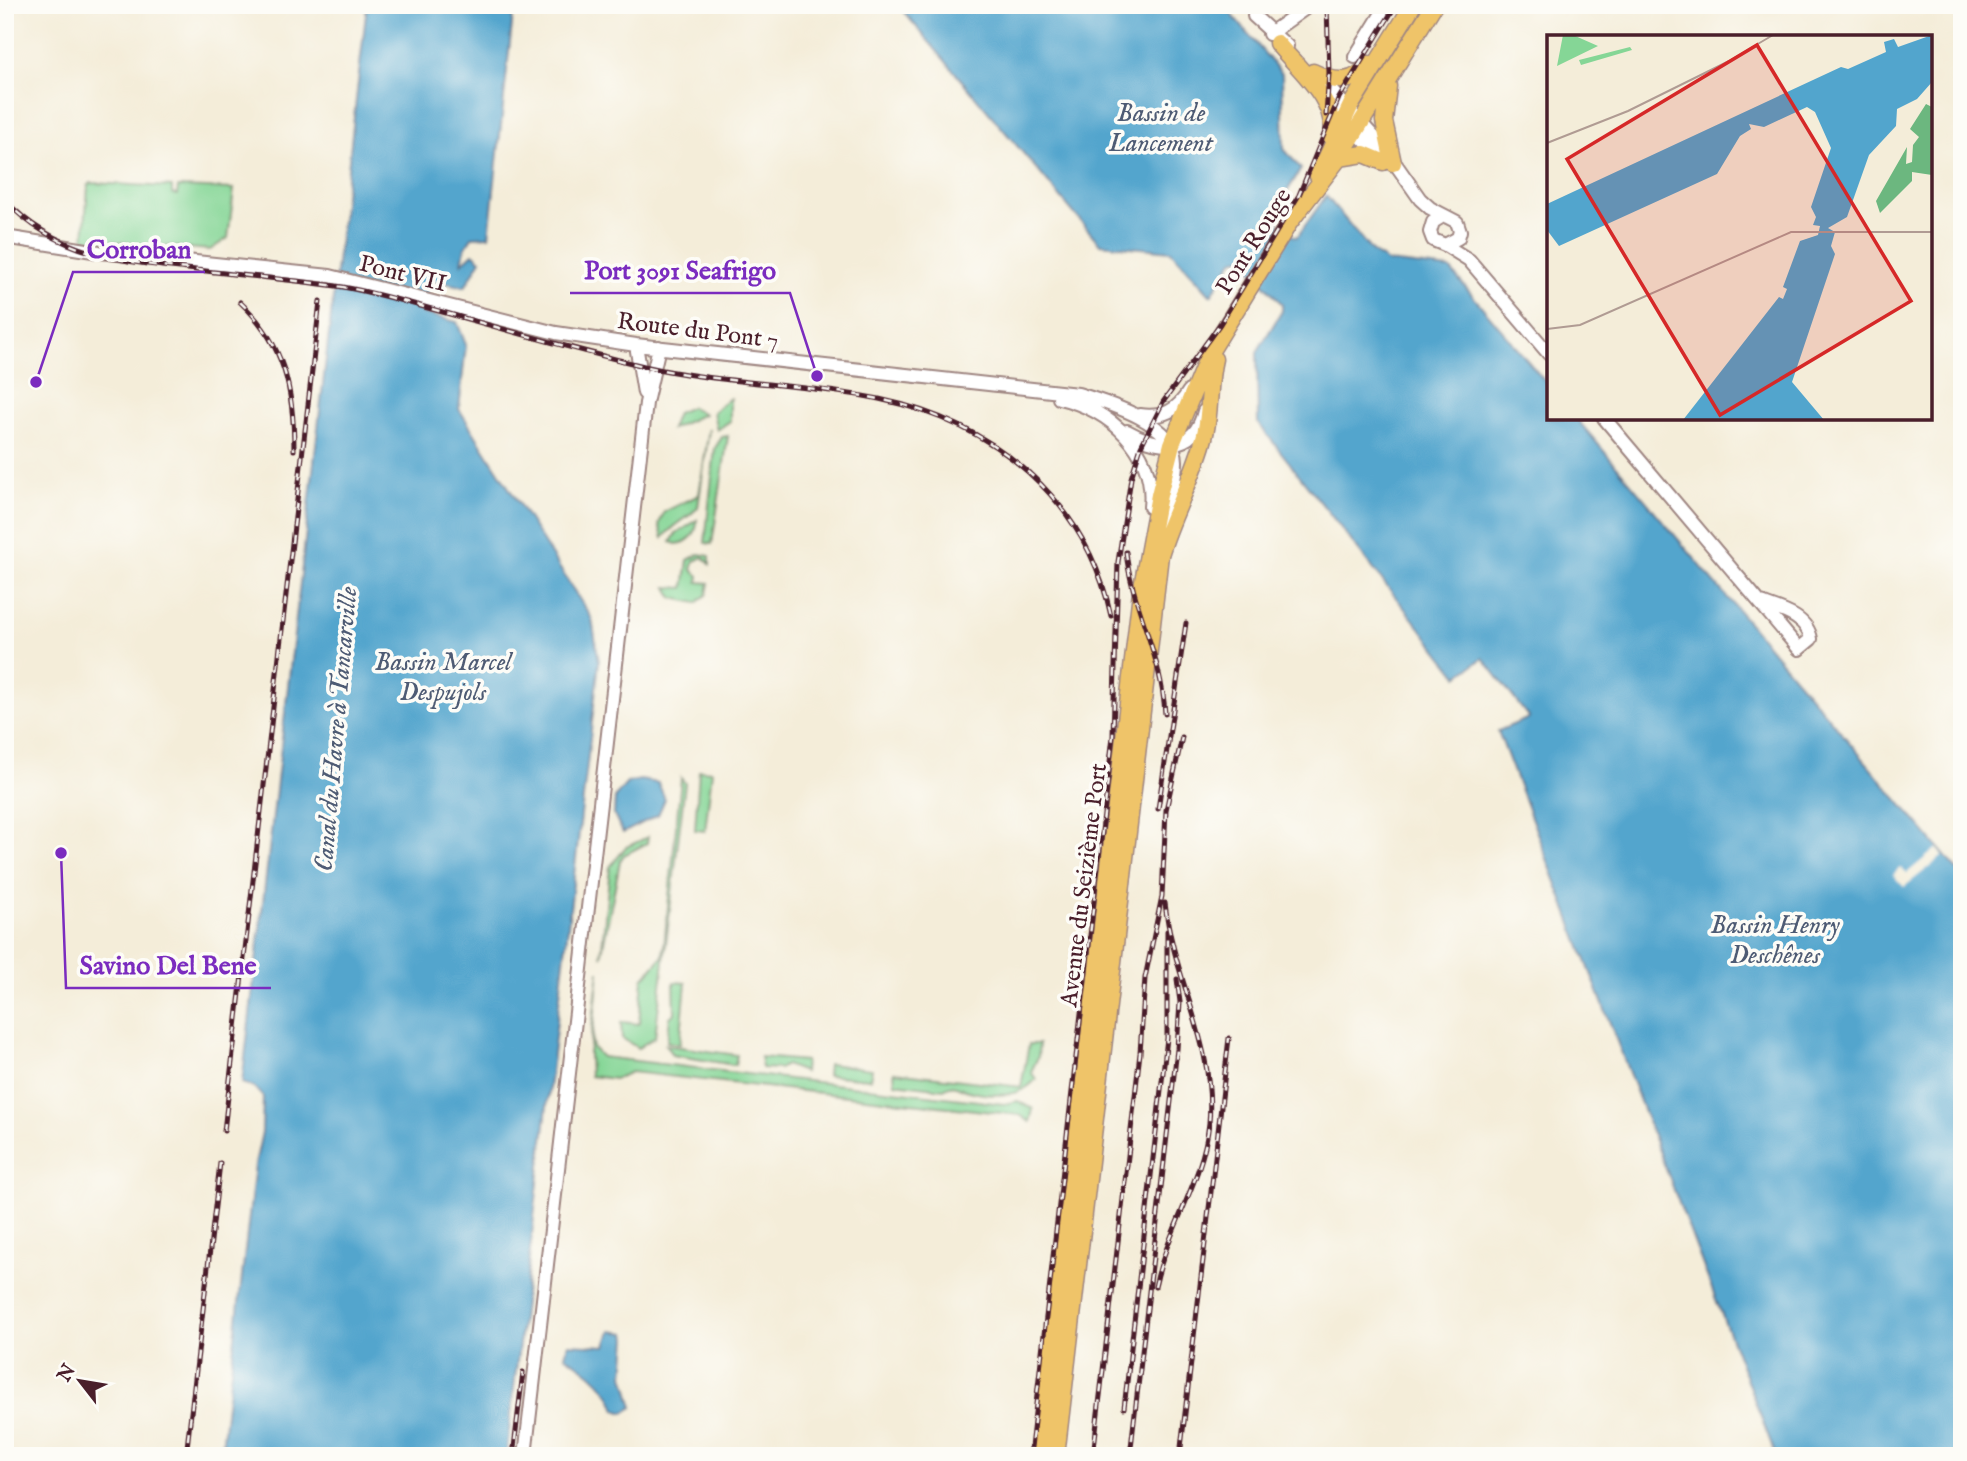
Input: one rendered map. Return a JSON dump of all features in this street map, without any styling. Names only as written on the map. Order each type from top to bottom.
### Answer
[{"type":"main road","points":[[1313,72],[1340,81],[1360,76],[1405,5]]},
{"type":"main road","points":[[1354,119],[1413,5]]},
{"type":"main road","points":[[1354,119],[1419,5]]},
{"type":"main road","points":[[1354,119],[1394,71],[1434,5]]},
{"type":"main road","points":[[1273,36],[1332,113],[1333,155],[1364,154],[1389,162],[1384,107],[1394,71]]},
{"type":"main road","name":"Pont Rouge","points":[[1233,316],[1354,119]]},
{"type":"main road","name":"Avenue du Seizième Port","points":[[1040,1456],[1140,592],[1172,444],[1209,354],[1233,316]]},
{"type":"main road","name":"Avenue du Seizième Port","points":[[1056,1456],[1160,555],[1171,518],[1203,443],[1208,396],[1223,333]]},
{"type":"street","points":[[1243,5],[1354,119]]},
{"type":"street","points":[[1273,36],[1310,5]]},
{"type":"street","points":[[1355,57],[1387,5]]},
{"type":"street","points":[[1273,36],[1313,72],[1420,199],[1443,216],[1457,222],[1469,260]]},
{"type":"street","points":[[1389,162],[1418,201],[1433,240],[1469,260],[1547,352]]},
{"type":"street","points":[[1430,227],[1437,218],[1443,216]]},
{"type":"street","points":[[1445,246],[1454,242],[1460,233]]},
{"type":"street","name":"Pont VII","points":[[5,237],[99,252],[330,276],[467,310]]},
{"type":"street","name":"Route du Pont 7","points":[[467,310],[556,333],[636,345],[969,383]]},
{"type":"street","points":[[636,345],[646,403]]},
{"type":"street","points":[[525,1456],[646,403],[659,347]]},
{"type":"street","points":[[969,383],[1063,391],[1128,412],[1156,416],[1171,411],[1187,395],[1209,354]]},
{"type":"street","points":[[969,383],[1069,401],[1148,442],[1172,444],[1183,441],[1198,428],[1208,396]]},
{"type":"street","points":[[1128,412],[1158,428],[1172,444],[1176,463],[1162,524],[1160,555]]},
{"type":"street","points":[[1606,420],[1799,649],[1811,639],[1810,629],[1793,615],[1761,603]]},
{"type":"street","points":[[1109,421],[1136,447],[1149,473],[1152,489],[1140,592]]},
{"type":"green space","points":[[91,183],[172,187],[172,194],[177,195],[178,187],[234,189],[228,238],[210,250],[84,239],[88,186]]},
{"type":"green space","points":[[730,398],[730,421],[717,430],[713,412]]},
{"type":"green space","points":[[691,407],[704,414],[671,429],[677,413]]},
{"type":"green space","points":[[709,429],[698,507],[663,538],[659,524],[664,512],[699,495]]},
{"type":"green space","points":[[728,436],[712,544],[705,543],[715,448],[722,437]]},
{"type":"green space","points":[[697,520],[696,529],[689,539],[676,544],[671,542],[675,535]]},
{"type":"green space","points":[[699,554],[710,556],[710,564],[703,557],[694,561],[692,570],[699,576],[698,582],[709,583],[707,594],[697,603],[673,598],[667,587],[684,588],[688,560]]},
{"type":"green space","points":[[699,770],[712,771],[705,831],[695,830]]},
{"type":"green space","points":[[681,778],[685,783],[655,1037],[638,1048],[622,1038],[621,1022],[639,1024],[643,979],[663,956]]},
{"type":"green space","points":[[648,837],[647,843],[624,855],[620,861],[601,957],[610,867],[626,847]]},
{"type":"green space","points":[[599,971],[592,1042],[593,1048],[602,1057],[1004,1104],[1018,1101],[1033,1109],[1030,1122],[1020,1115],[631,1072],[615,1079],[590,1076],[589,1054]]},
{"type":"green space","points":[[674,982],[686,983],[680,1044],[667,1042],[670,1017],[675,1013]]},
{"type":"green space","points":[[1029,1044],[1039,1044],[1038,1057],[1031,1072],[1036,1079],[1014,1093],[987,1094],[954,1086],[944,1089],[895,1083],[894,1072],[1021,1087]]},
{"type":"green space","points":[[666,1045],[737,1055],[735,1065],[672,1055]]},
{"type":"green space","points":[[760,1057],[805,1061],[804,1072],[786,1065],[779,1069],[762,1068]]},
{"type":"green space","points":[[828,1064],[872,1069],[870,1079],[827,1075]]},
{"type":"water","name":"Bassin Marcel Despujols","points":[[367,5],[514,5],[489,236],[472,237],[465,248],[462,263],[473,253],[481,260],[465,287],[431,280],[422,313],[457,322],[466,345],[459,409],[592,619],[599,662],[506,1456],[221,1456],[255,1165],[262,1132],[263,1097],[254,1087],[242,1083]]},
{"type":"water","name":"Bassin Henry Deschênes","points":[[898,5],[1224,5],[1282,74],[1284,149],[1301,169],[1275,211],[1282,227],[1297,237],[1326,196],[1373,253],[1388,262],[1450,269],[1547,384],[1547,420],[1578,420],[1962,876],[1962,1456],[1776,1456],[1498,731],[1529,718],[1483,658],[1458,676],[1258,423],[1257,352],[1282,311],[1282,304],[1241,258],[1233,260],[1211,295],[1171,251],[1100,244]]},
{"type":"water","points":[[640,780],[658,783],[665,799],[658,815],[623,833],[614,815],[615,797],[627,783]]},
{"type":"water","points":[[611,1331],[626,1333],[627,1338],[624,1375],[633,1407],[624,1413],[616,1410],[608,1393],[596,1378],[565,1356],[568,1344],[606,1346]]},
{"type":"pier","points":[[1937,848],[1943,856],[1904,887],[1893,875],[1900,868],[1907,873]]},
{"type":"railway","points":[[1326,115],[1329,73],[1327,5]]},
{"type":"railway","points":[[1030,1456],[1113,736],[1118,562],[1131,478],[1141,446],[1163,402],[1220,324],[1299,195],[1339,98],[1396,5]]},
{"type":"railway","points":[[5,200],[48,234],[73,246],[124,260],[349,288],[644,366],[703,377],[850,394],[921,410],[996,447],[1029,473],[1057,502],[1080,536],[1099,574],[1111,616]]},
{"type":"railway","points":[[224,1131],[320,301]]},
{"type":"railway","points":[[240,302],[267,335],[284,370],[292,408],[294,450]]},
{"type":"railway","points":[[1126,552],[1134,593],[1158,671],[1165,714]]},
{"type":"railway","points":[[1158,809],[1186,623]]},
{"type":"railway","points":[[1093,1456],[1140,1053],[1145,978],[1162,896],[1166,810],[1182,737]]},
{"type":"railway","points":[[1155,1287],[1168,1245],[1200,1165],[1209,1123],[1206,1066],[1169,931],[1165,903]]},
{"type":"railway","points":[[1124,1408],[1167,1038],[1167,931]]},
{"type":"railway","points":[[1130,1456],[1177,1049],[1180,1002],[1177,979]]},
{"type":"railway","points":[[1180,1456],[1229,1038]]},
{"type":"railway","points":[[186,1456],[220,1163]]},
{"type":"railway","points":[[513,1456],[523,1372]]},
{"type":"place","name":"Port 3091 Seafrigo","points":[[817,376]]},
{"type":"place","name":"Corroban","points":[[36,382]]},
{"type":"place","name":"Savino Del Bene","points":[[61,853]]},
{"type":"water label","name":"Bassin de Lancement","points":[[1161,127]]},
{"type":"water label","name":"Canal du Havre à Tancarville","points":[[335,729]]}]
